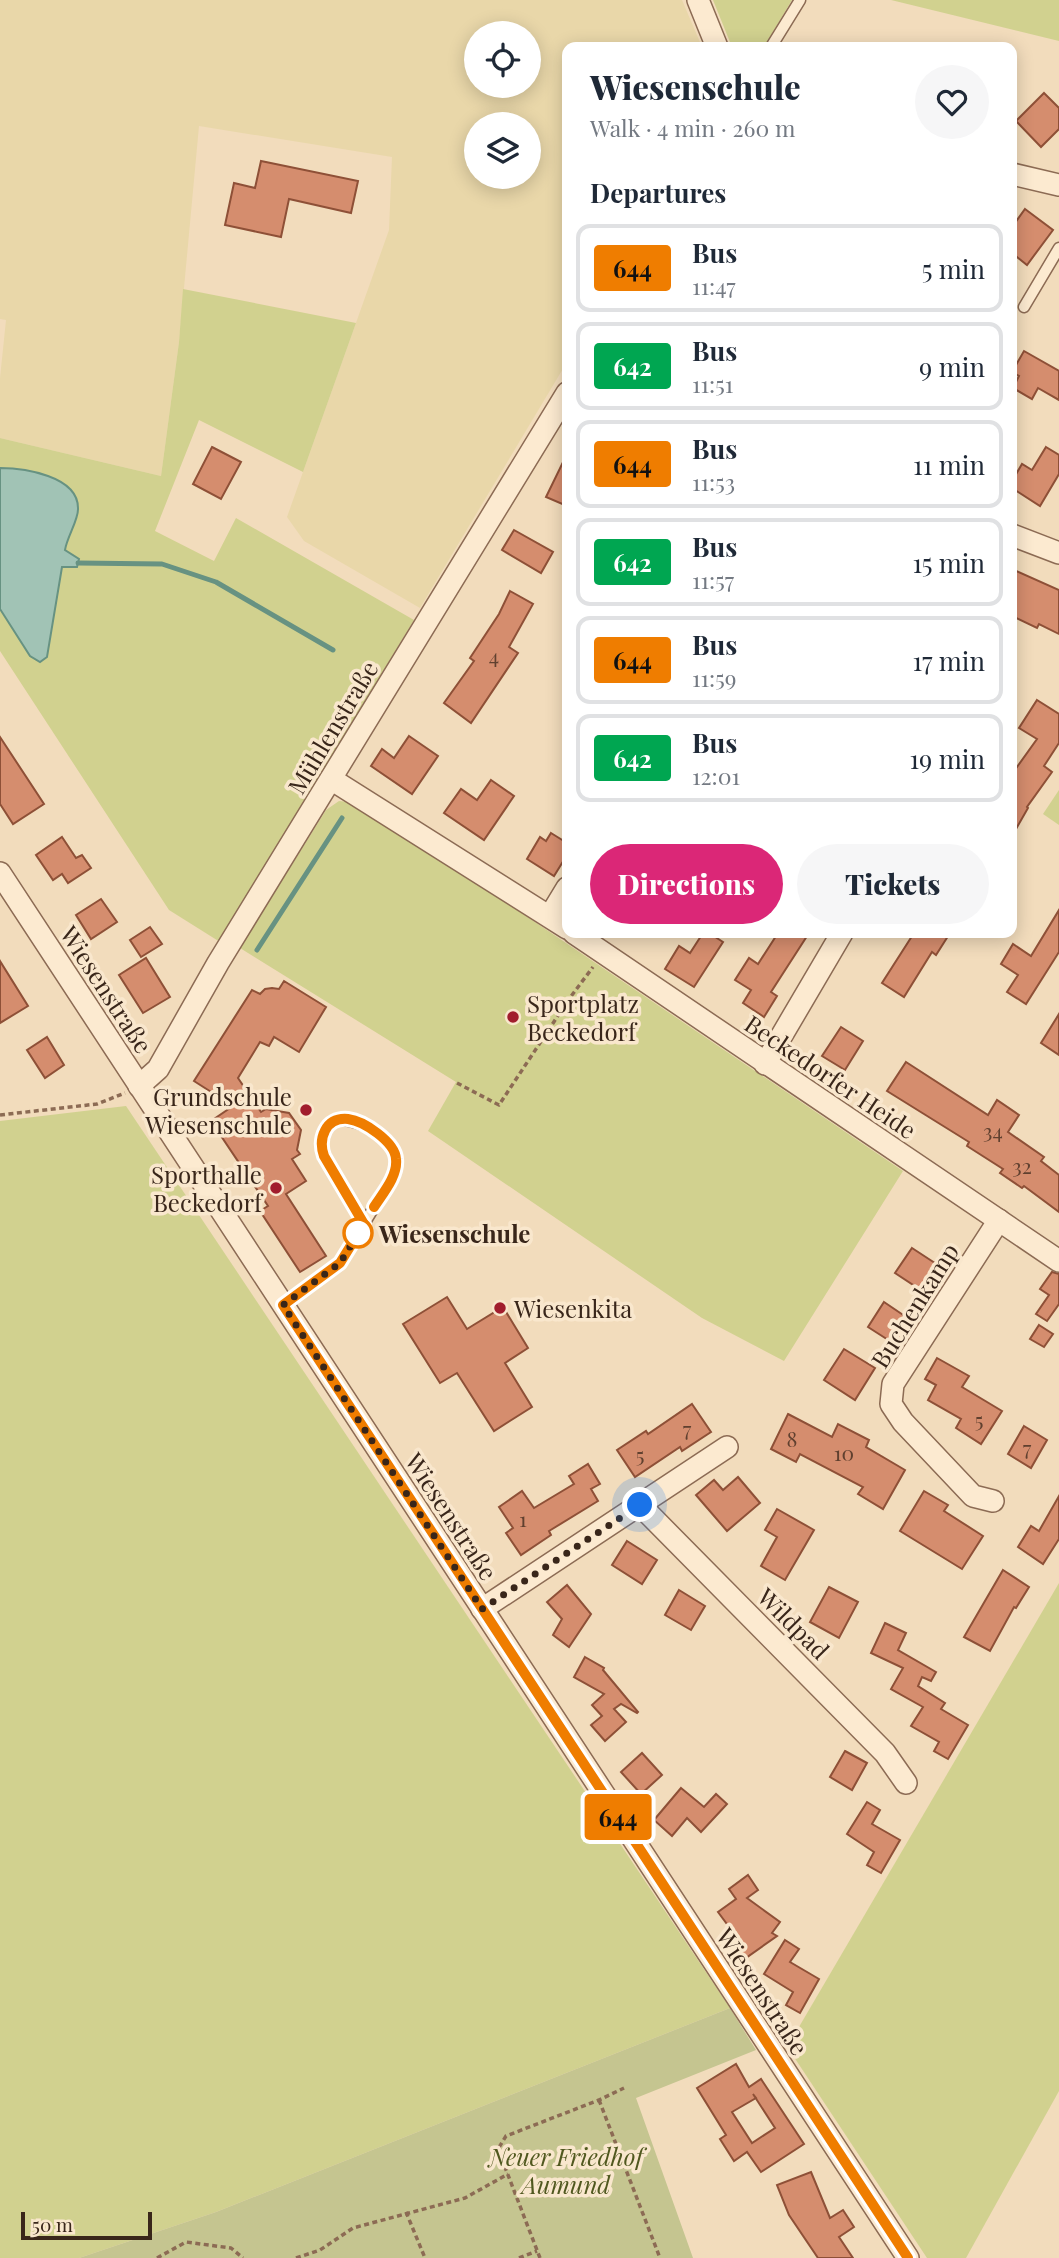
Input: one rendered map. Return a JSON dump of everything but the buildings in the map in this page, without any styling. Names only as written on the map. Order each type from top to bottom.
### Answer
[{"type":"street","points":[[698,0],[715,42]]},
{"type":"street","points":[[1017,175],[1059,186]]},
{"type":"street","name":"Mühlenstraße","points":[[139,1086],[158,1069],[218,963],[562,401]]},
{"type":"street","points":[[1017,537],[1059,553]]},
{"type":"street","points":[[331,779],[559,922]]},
{"type":"street","name":"Wiesenstraße","points":[[0,873],[908,2258]]},
{"type":"street","name":"Beckedorfer Heide","points":[[581,938],[1059,1261]]},
{"type":"street","points":[[765,1063],[839,938]]},
{"type":"street","name":"Buchenkamp","points":[[993,1501],[973,1496],[903,1422],[891,1404],[893,1384],[999,1220]]},
{"type":"street","points":[[482,1609],[727,1447]]},
{"type":"street","name":"Wildpad","points":[[640,1505],[884,1753],[905,1783]]},
{"type":"lane","points":[[774,42],[800,0]]},
{"type":"lane","points":[[1024,307],[1059,248]]},
{"type":"lane","points":[[283,1305],[340,1263],[364,1224],[395,1173],[396,1157],[392,1146],[381,1136],[356,1122],[348,1119],[337,1120],[323,1133],[320,1144],[324,1156],[364,1224]]},
{"type":"path","points":[[457,1083],[499,1105],[569,999],[603,954]]},
{"type":"path","points":[[0,1115],[97,1104],[139,1086]]},
{"type":"path","points":[[540,2258],[498,2149],[506,2136],[624,2088]]},
{"type":"path","points":[[599,2100],[660,2258]]},
{"type":"path","points":[[296,2258],[320,2250],[353,2228],[465,2197],[508,2174]]},
{"type":"path","points":[[407,2212],[425,2258]]},
{"type":"path","points":[[158,2258],[186,2242],[232,2248],[243,2258]]},
{"type":"path","points":[[519,2258],[537,2252]]},
{"type":"shaded area","points":[[0,0],[682,0],[700,42],[562,42],[562,370],[420,608],[304,541],[287,517],[389,230],[392,157],[199,126],[179,342],[161,476],[0,438],[0,378],[6,320],[0,319]]},
{"type":"shaded area","points":[[0,468],[48,476],[60,481],[76,497],[77,517],[65,550],[79,559],[77,567],[62,567],[47,657],[40,662],[30,656],[0,609]]},
{"type":"green space","points":[[713,0],[792,0],[767,42],[730,42]]},
{"type":"green space","points":[[891,0],[1059,0],[1059,41]]},
{"type":"green space","points":[[183,289],[356,323],[303,472],[199,420],[155,531],[214,561],[236,518],[414,620],[220,942],[169,910],[0,651],[0,438],[161,476],[179,342]]},
{"type":"green space","points":[[1059,790],[1059,825],[1043,814]]},
{"type":"green space","name":"Sportplatz Beckedorf","points":[[339,801],[359,803],[903,1171],[784,1361],[702,1318],[428,1131],[456,1082],[240,948],[326,810]]},
{"type":"green space","points":[[126,1106],[730,2008],[216,2212],[79,2258],[0,2258],[0,1121]]},
{"type":"green space","points":[[1059,1583],[1059,2091],[966,2258],[927,2258],[788,2048]]},
{"type":"green space","name":"Neuer Friedhof Aumund","points":[[730,2008],[756,2050],[636,2098],[693,2258],[79,2258],[216,2212]]},
{"type":"waterway","points":[[78,563],[162,564],[216,582],[333,650]]},
{"type":"waterway","points":[[257,950],[342,818]]},
{"type":"bus line","name":"644","points":[[374,1207],[395,1173],[396,1157],[392,1146],[381,1136],[356,1122],[348,1119],[337,1120],[323,1133],[320,1144],[324,1156],[364,1224],[340,1263],[283,1305],[908,2258]]},
{"type":"place","name":"Sportplatz Beckedorf","points":[[513,1017]]},
{"type":"place","name":"Grundschule Wiesenschule","points":[[306,1110]]},
{"type":"place","name":"Sporthalle Beckedorf","points":[[276,1188]]},
{"type":"place","name":"Wiesenschule","points":[[358,1233]]},
{"type":"place","name":"Wiesenkita","points":[[500,1308]]},
{"type":"route","points":[[358,1233],[364,1224],[340,1263],[283,1305],[482,1609],[640,1505]]}]
